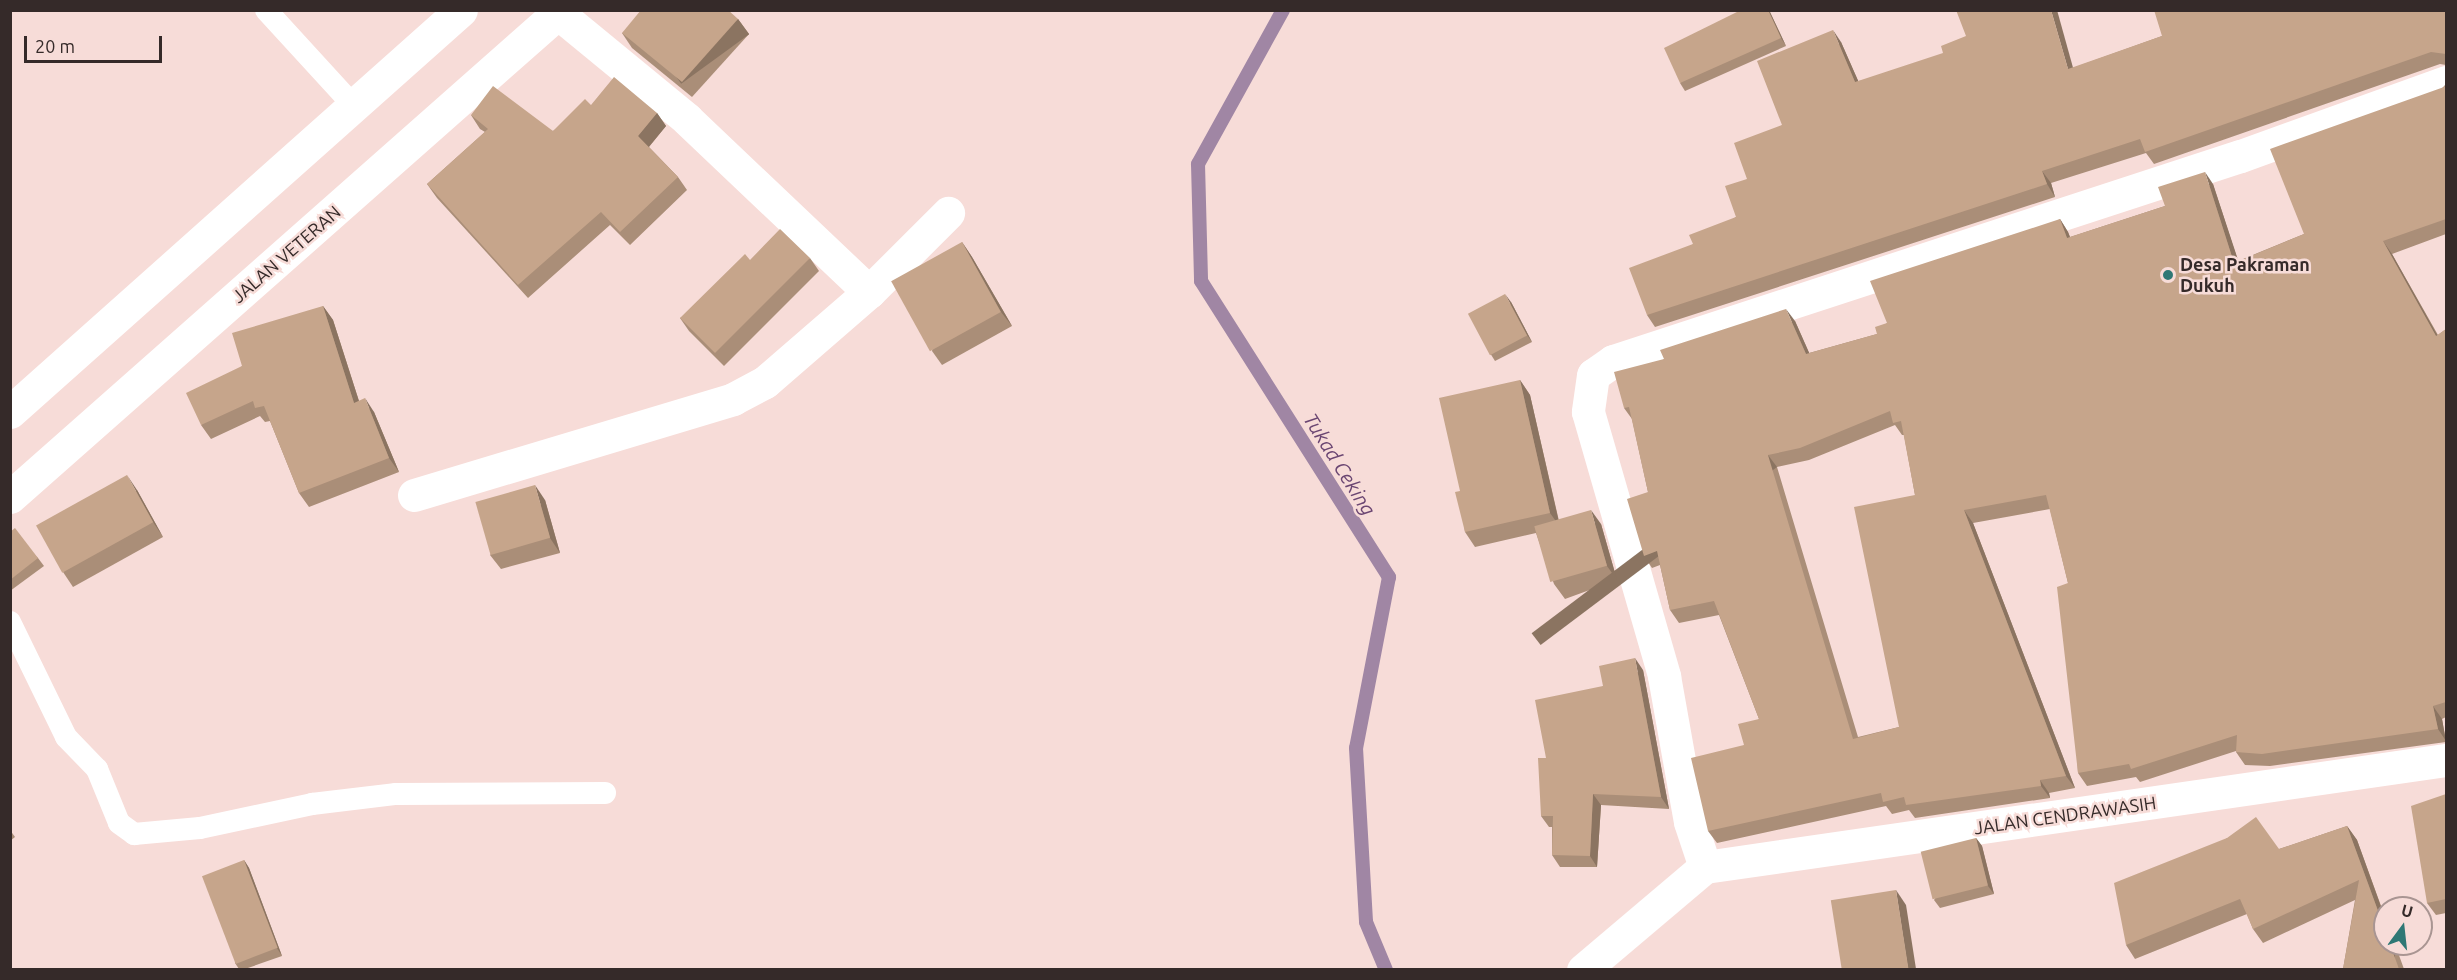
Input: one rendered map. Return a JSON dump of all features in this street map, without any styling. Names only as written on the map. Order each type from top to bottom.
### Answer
[{"type":"street","points":[[10,412],[356,107],[461,10]]},
{"type":"street","points":[[559,12],[687,119],[869,292]]},
{"type":"street","name":"JALAN VETERAN","points":[[10,497],[559,12]]},
{"type":"street","points":[[1583,969],[1701,856],[1664,676],[1588,412],[1593,375],[1613,361],[1752,313],[2240,156],[2446,82]]},
{"type":"street","points":[[414,495],[733,399],[765,382],[869,292],[948,213]]},
{"type":"street","name":"JALAN CENDRAWASIH","points":[[1701,856],[2446,760]]},
{"type":"lane","points":[[266,10],[356,107]]},
{"type":"lane","points":[[10,622],[66,737],[97,769],[120,824],[134,834],[200,828],[312,804],[396,794],[605,793]]},
{"type":"building","points":[[641,10],[728,10],[738,19],[682,82],[622,33]]},
{"type":"building","points":[[1741,10],[1768,10],[1781,38],[1680,83],[1664,48]]},
{"type":"building","points":[[1956,10],[2051,10],[2068,69],[2162,36],[2154,10],[2446,10],[2446,54],[2431,52],[2145,152],[2140,139],[2042,171],[2047,184],[1647,315],[1629,268],[1693,244],[1689,235],[1736,217],[1725,186],[1747,179],[1734,143],[1782,125],[1757,61],[1833,30],[1855,82],[1943,53],[1941,46],[1966,36]]},
{"type":"building","points":[[614,77],[657,113],[638,136],[678,177],[620,232],[601,212],[518,285],[427,184],[488,129],[471,115],[493,86],[553,131],[585,99],[591,105]]},
{"type":"building","points":[[2446,84],[2446,219],[2383,241],[2436,336],[2446,329],[2446,702],[2433,706],[2438,729],[2262,754],[2236,752],[2237,735],[2131,769],[2129,764],[2078,773],[2057,587],[2068,583],[2046,495],[1964,510],[2066,776],[2040,780],[2041,786],[1906,805],[1904,797],[1883,802],[1881,793],[1708,831],[1691,758],[1744,745],[1738,724],[1759,719],[1714,601],[1670,610],[1657,551],[1644,556],[1627,499],[1648,492],[1629,407],[1624,408],[1614,372],[1664,359],[1660,350],[1786,309],[1806,354],[1877,334],[1875,327],[1887,323],[1870,281],[2060,219],[2067,238],[2165,206],[2158,187],[2205,172],[2234,263],[2304,234],[2270,149],[2444,87]],"holes":[[[1890,411],[1893,423],[1901,421],[1915,495],[1854,507],[1899,727],[1853,739],[1768,455],[1800,448]]]},
{"type":"building","points":[[780,229],[810,258],[715,353],[680,318],[745,254],[750,260]]},
{"type":"building","points":[[962,242],[1001,312],[930,351],[891,281]]},
{"type":"building","points":[[1505,294],[1527,335],[1490,355],[1468,314]]},
{"type":"building","points":[[323,306],[354,403],[365,398],[389,458],[299,493],[264,406],[255,408],[253,401],[201,425],[186,393],[242,366],[232,333]]},
{"type":"building","points":[[1520,380],[1550,513],[1465,532],[1455,492],[1460,491],[1439,398]]},
{"type":"building","points":[[127,475],[153,522],[62,573],[36,525]]},
{"type":"building","points":[[535,485],[550,538],[491,555],[475,502]]},
{"type":"building","points":[[1591,510],[1607,566],[1550,582],[1534,526]]},
{"type":"building","points":[[15,528],[38,558],[10,580],[10,532]]},
{"type":"building","points":[[1635,658],[1661,797],[1593,794],[1590,856],[1552,855],[1553,816],[1541,816],[1538,758],[1546,758],[1535,700],[1603,686],[1599,666]]},
{"type":"building","points":[[2446,794],[2446,899],[2433,902],[2433,896],[2426,896],[2411,806]]},
{"type":"building","points":[[2256,817],[2279,849],[2347,826],[2373,897],[2373,956],[2394,956],[2399,969],[2343,969],[2359,880],[2253,929],[2240,899],[2126,945],[2114,883],[2227,838]]},
{"type":"building","points":[[1976,838],[1988,886],[1933,899],[1921,852]]},
{"type":"building","points":[[244,860],[278,948],[236,964],[202,876]]},
{"type":"building","points":[[1896,890],[1909,969],[1842,970],[1831,900]]},
{"type":"waterway","name":"Tukad Ceking","points":[[1283,10],[1198,164],[1201,281],[1389,577],[1356,748],[1366,922],[1386,970]]},
{"type":"place","name":"Desa Pakraman Dukuh","points":[[2168,275]]}]
